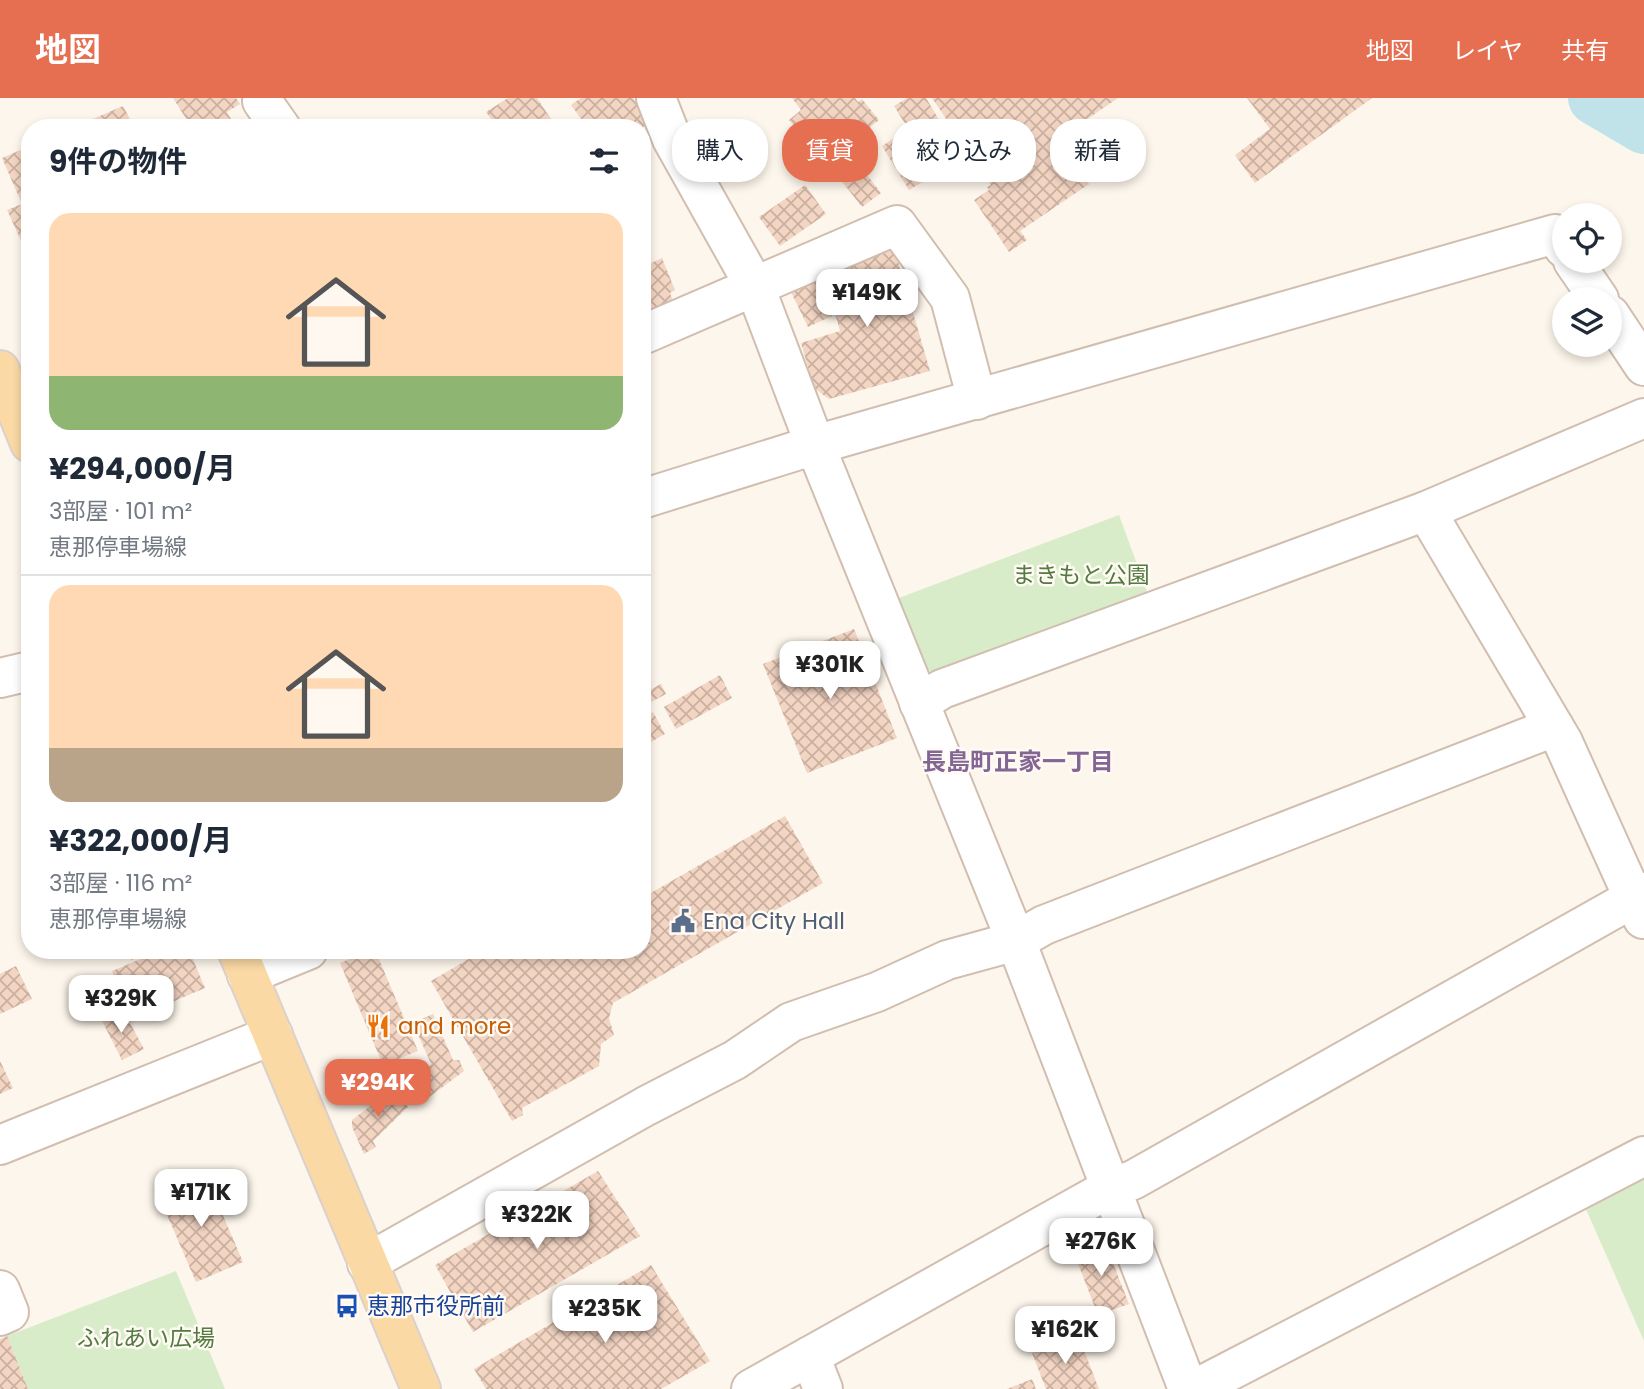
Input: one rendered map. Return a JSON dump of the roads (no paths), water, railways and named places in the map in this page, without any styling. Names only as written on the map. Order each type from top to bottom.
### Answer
[{"type":"main road","points":[[0,370],[21,421]]},
{"type":"main road","points":[[242,962],[421,1389]]},
{"type":"street","points":[[656,98],[672,139],[755,287],[815,444],[1016,941],[1188,1389]]},
{"type":"street","points":[[651,331],[897,225],[950,298],[977,400]]},
{"type":"street","points":[[651,496],[815,444],[1552,235]]},
{"type":"street","points":[[1622,334],[1644,366]]},
{"type":"street","points":[[919,703],[942,689],[1426,511],[1644,418]]},
{"type":"street","points":[[751,1389],[816,1373],[1110,1188],[1133,1180],[1641,903],[1554,727],[1426,511]]},
{"type":"street","points":[[0,678],[21,673]]},
{"type":"street","points":[[367,1263],[646,1106],[735,1060],[791,1022],[877,992],[947,960],[1016,941],[1044,925],[1554,727]]},
{"type":"street","points":[[0,1145],[273,1035]]},
{"type":"street","points":[[1195,1389],[1644,1156]]},
{"type":"street","points":[[0,1290],[9,1312],[0,1316]]},
{"type":"waterway","points":[[1595,98],[1644,127]]},
{"type":"place","name":"Ena City Hall","points":[[683,921]]},
{"type":"place","name":"and more","points":[[378,1026]]},
{"type":"place","name":"恵那市役所前","points":[[347,1306]]},
{"type":"district","name":"長島町正家一丁目","points":[[1018,762]]},
{"type":"park label","name":"まきもと公園","points":[[1081,575]]},
{"type":"park label","name":"ふれあい広場","points":[[146,1338]]}]
